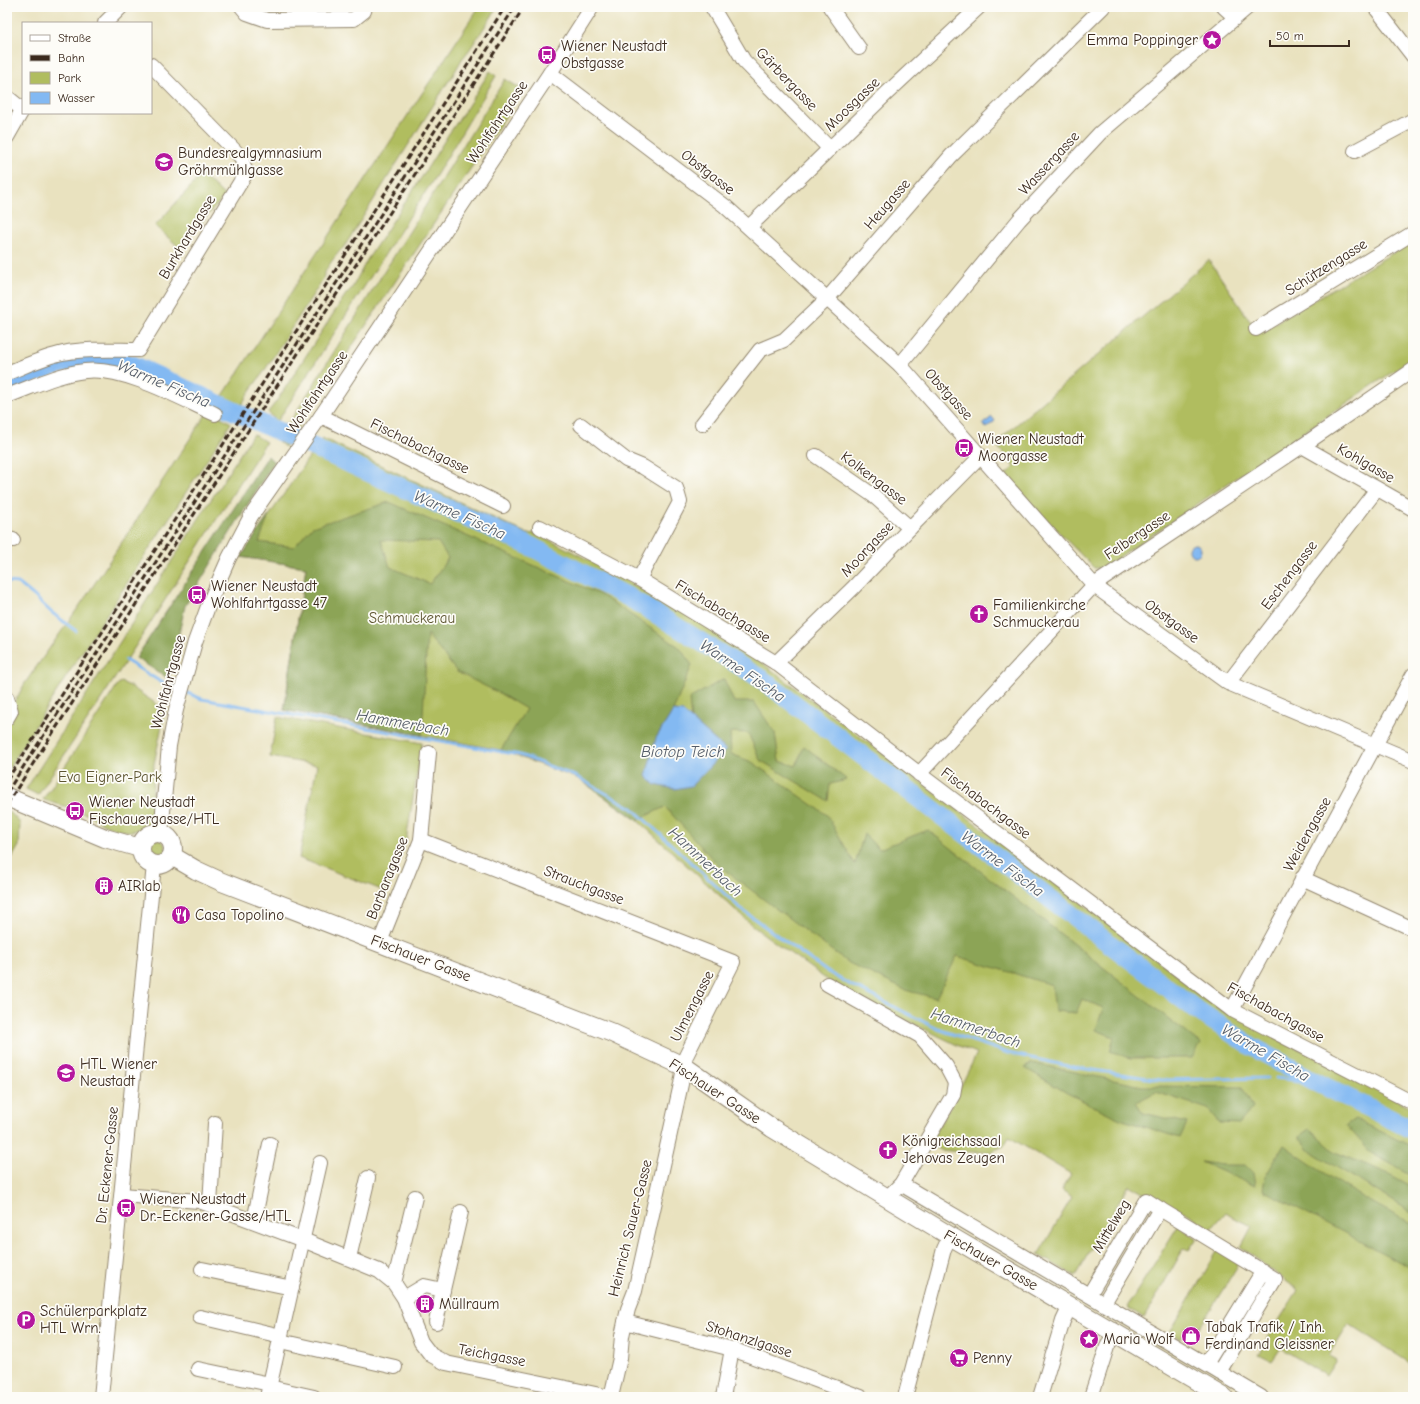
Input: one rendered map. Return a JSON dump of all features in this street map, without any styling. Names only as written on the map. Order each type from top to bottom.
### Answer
[{"type":"main road","points":[[7,797],[105,838],[140,848]]},
{"type":"main road","points":[[155,832],[161,833],[166,835],[172,842],[172,856],[165,863],[154,865],[145,860],[140,848],[142,841],[150,834],[155,832]]},
{"type":"main road","name":"Fischauer Gasse","points":[[172,856],[196,870],[222,882],[610,1032],[685,1067],[772,1128],[886,1198],[1224,1397]]},
{"type":"street","points":[[108,22],[121,7]]},
{"type":"street","points":[[242,7],[247,13],[267,20],[354,19],[364,11],[365,7]]},
{"type":"street","name":"Wohlfahrtgasse","points":[[161,833],[169,746],[180,693],[195,642],[210,601],[229,558],[251,516],[311,432],[550,73],[592,7]]},
{"type":"street","name":"Gärbergasse","points":[[712,7],[744,61],[830,149]]},
{"type":"street","points":[[830,7],[859,48]]},
{"type":"street","name":"Moosgasse","points":[[749,227],[979,7]]},
{"type":"street","name":"Heugasse","points":[[702,424],[760,350],[784,340],[827,299],[951,156],[1102,7]]},
{"type":"street","points":[[1224,7],[1235,17]]},
{"type":"street","name":"Wassergasse","points":[[900,364],[1019,220],[1100,133],[1248,7]]},
{"type":"street","points":[[1376,7],[1413,56]]},
{"type":"street","name":"Burkhardgasse","points":[[7,373],[63,353],[101,350],[138,350],[246,173],[241,157],[152,66]]},
{"type":"street","name":"Obstgasse","points":[[550,73],[724,206],[900,364],[1094,584],[1228,683],[1413,760]]},
{"type":"street","points":[[7,97],[22,109]]},
{"type":"street","points":[[7,137],[22,112]]},
{"type":"street","points":[[1355,151],[1413,120]]},
{"type":"street","name":"Schützengasse","points":[[1256,329],[1413,233]]},
{"type":"street","points":[[7,396],[62,375],[86,370],[110,372],[134,378],[215,414]]},
{"type":"street","name":"Felbergasse","points":[[919,774],[1094,584],[1302,446],[1413,370]]},
{"type":"street","name":"Fischabachgasse","points":[[321,416],[503,506]]},
{"type":"street","points":[[581,425],[626,460],[643,467],[676,488],[680,502],[639,579]]},
{"type":"street","name":"Kohlgasse","points":[[1302,446],[1413,509]]},
{"type":"street","name":"Kolkengasse","points":[[816,456],[874,496],[910,528]]},
{"type":"street","name":"Moorgasse","points":[[776,663],[853,588],[981,456]]},
{"type":"street","name":"Eschengasse","points":[[1228,683],[1377,488]]},
{"type":"street","name":"Fischabachgasse","points":[[540,527],[639,579],[776,663],[919,774],[1232,1010],[1413,1103]]},
{"type":"street","name":"Weidengasse","points":[[1232,1010],[1413,675]]},
{"type":"street","points":[[7,698],[10,711],[7,718]]},
{"type":"street","name":"Barbaragasse","points":[[380,942],[421,840],[429,753]]},
{"type":"street","name":"Strauchgasse","points":[[421,840],[734,962]]},
{"type":"street","name":"Dr. Eckener-Gasse","points":[[101,1397],[154,865]]},
{"type":"street","points":[[1302,878],[1413,929]]},
{"type":"street","name":"Ulmengasse","points":[[685,1067],[687,1054],[734,962]]},
{"type":"street","points":[[827,984],[920,1036],[946,1066],[955,1082],[952,1095],[901,1184],[886,1198]]},
{"type":"street","name":"Heinrich Sauer-Gasse","points":[[611,1397],[620,1358],[625,1322],[635,1291],[685,1067]]},
{"type":"street","points":[[210,1204],[215,1124]]},
{"type":"street","points":[[254,1221],[270,1144]]},
{"type":"street","points":[[268,1389],[281,1338],[320,1163]]},
{"type":"street","points":[[349,1258],[368,1178]]},
{"type":"street","points":[[901,1184],[1261,1397]]},
{"type":"street","name":"Teichgasse","points":[[122,1195],[199,1201],[210,1204],[379,1271],[394,1283],[404,1298],[421,1342],[431,1355],[446,1363],[611,1397]]},
{"type":"street","points":[[394,1283],[415,1197]]},
{"type":"street","name":"Mittelweg","points":[[1089,1295],[1146,1200],[1160,1209]]},
{"type":"street","points":[[1104,1304],[1160,1209],[1276,1279],[1219,1372]]},
{"type":"street","points":[[436,1322],[461,1212]]},
{"type":"street","points":[[904,1397],[944,1249],[950,1236]]},
{"type":"street","points":[[202,1269],[292,1288]]},
{"type":"street","points":[[1206,1364],[1263,1271]]},
{"type":"street","points":[[404,1298],[424,1286],[443,1290]]},
{"type":"street","points":[[1040,1397],[1063,1321],[1070,1306]]},
{"type":"street","points":[[200,1318],[395,1367]]},
{"type":"street","name":"Stohanzlgasse","points":[[625,1322],[732,1349],[860,1397]]},
{"type":"street","points":[[1091,1397],[1107,1347],[1115,1332]]},
{"type":"street","points":[[723,1397],[732,1349]]},
{"type":"street","points":[[198,1369],[268,1389],[314,1397]]},
{"type":"green space","points":[[479,7],[498,7],[462,59],[344,247],[328,267],[323,279],[238,411],[222,397]]},
{"type":"green space","points":[[490,71],[496,76],[437,174],[277,422],[268,412],[346,294],[352,288],[367,260]]},
{"type":"green space","points":[[505,79],[523,90],[285,447],[278,441]]},
{"type":"green space","points":[[202,174],[225,196],[179,247],[155,226]]},
{"type":"green space","points":[[1413,241],[1413,358],[1103,568],[1094,568],[1004,476],[1014,467],[995,443],[1209,260],[1258,333]]},
{"type":"green space","points":[[209,410],[231,423],[55,694],[7,771],[7,716],[25,683],[87,595]]},
{"type":"green space","points":[[253,434],[266,442],[117,675],[38,795],[26,789]]},
{"type":"green space","name":"Schmuckerau","points":[[322,438],[528,534],[535,533],[646,591],[700,623],[753,656],[1224,1010],[1413,1108],[1413,1122],[1262,1047],[1196,1003],[916,802],[1193,1011],[1281,1069],[1413,1135],[1413,1365],[1349,1324],[1329,1356],[1336,1360],[1326,1376],[1281,1348],[1272,1361],[1258,1354],[1298,1290],[1241,1247],[1252,1226],[1226,1212],[1211,1229],[1184,1211],[1181,1215],[1129,1185],[1075,1276],[1038,1255],[1072,1197],[1062,1190],[1071,1174],[1009,1137],[1004,1146],[990,1152],[940,1150],[928,1144],[954,1100],[977,1053],[959,1046],[834,985],[754,927],[637,820],[579,779],[501,750],[284,710],[306,567],[241,557]]},
{"type":"green space","points":[[268,456],[274,462],[185,606],[169,679],[136,658]]},
{"type":"green space","points":[[389,502],[601,595],[679,647],[692,665],[673,711],[656,738],[726,750],[691,720],[689,699],[724,679],[734,702],[754,702],[775,733],[779,761],[796,766],[804,746],[847,780],[830,784],[828,801],[760,760],[748,733],[730,732],[731,754],[752,762],[827,815],[855,864],[864,834],[879,849],[928,830],[1201,1044],[1192,1058],[1130,1058],[1110,1051],[1114,1037],[1096,1030],[1103,1008],[1082,999],[1076,1013],[1055,1011],[1052,985],[957,956],[936,998],[905,990],[847,962],[718,865],[665,807],[637,820],[579,779],[501,750],[526,709],[499,693],[457,672],[427,634],[422,735],[284,710],[306,567],[241,557],[269,515],[259,542],[294,547],[312,527]],"holes":[[[381,540],[438,542],[448,558],[430,584],[390,567]]]},
{"type":"green space","name":"Eva Eigner-Park","points":[[121,682],[130,686],[165,711],[154,764],[151,820],[142,828],[134,831],[118,830],[87,814],[43,799],[118,684]]},
{"type":"green space","points":[[277,717],[422,743],[406,841],[387,892],[299,858],[317,765],[270,757]]},
{"type":"green space","points":[[920,796],[1196,1003],[1262,1047],[1413,1122],[1413,1135],[1281,1069],[1193,1011],[916,803]]},
{"type":"green space","points":[[9,811],[20,823],[19,846],[7,866],[7,818]]},
{"type":"green space","points":[[156,839],[163,842],[166,849],[163,856],[156,859],[149,856],[146,849],[149,842]]},
{"type":"green space","points":[[1032,1063],[1142,1086],[1242,1087],[1253,1107],[1239,1124],[1219,1123],[1208,1109],[1156,1092],[1136,1102],[1143,1113],[1187,1123],[1180,1138],[1120,1119],[1067,1093],[1025,1068]]},
{"type":"green space","points":[[1355,1119],[1413,1147],[1413,1176],[1371,1153],[1346,1125]]},
{"type":"green space","points":[[1310,1129],[1335,1152],[1389,1174],[1413,1187],[1413,1213],[1310,1151],[1299,1137]]},
{"type":"green space","points":[[1284,1145],[1347,1188],[1379,1207],[1413,1224],[1413,1269],[1263,1190],[1265,1177]]},
{"type":"green space","points":[[1201,1162],[1223,1165],[1245,1165],[1253,1173],[1255,1186]]},
{"type":"green space","points":[[1178,1226],[1197,1238],[1189,1250],[1184,1248],[1144,1318],[1127,1307]]},
{"type":"green space","points":[[1218,1250],[1240,1262],[1196,1333],[1188,1327],[1180,1339],[1170,1332]]},
{"type":"water","points":[[992,417],[995,421],[986,428],[983,424]]},
{"type":"water","points":[[1195,544],[1199,546],[1201,550],[1199,554],[1195,556],[1191,554],[1189,550],[1191,546]]},
{"type":"water","name":"Biotop Teich","points":[[673,711],[683,712],[726,750],[691,786],[675,789],[655,785],[646,776],[656,738]]},
{"type":"waterway","name":"Warme Fischa","points":[[7,384],[35,372],[62,363],[90,359],[130,364],[530,546],[630,598],[763,680],[1194,1008],[1251,1046],[1318,1083],[1413,1130]]},
{"type":"waterway","name":"Hammerbach","points":[[7,582],[18,583],[51,612],[76,631]]},
{"type":"waterway","name":"Hammerbach","points":[[125,660],[161,682],[178,689]]},
{"type":"waterway","name":"Hammerbach","points":[[185,692],[202,699],[520,755],[577,777],[632,808],[741,909],[826,971],[938,1029],[1008,1053],[1073,1067],[1161,1080],[1267,1078]]},
{"type":"waterway","name":"Hammerbach","points":[[1276,1078],[1318,1083]]},
{"type":"railway","points":[[7,780],[505,7]]},
{"type":"railway","points":[[7,792],[515,7]]},
{"type":"railway","points":[[7,804],[524,7]]},
{"type":"place","name":"Emma Poppinger","points":[[1212,40]]},
{"type":"place","name":"Wiener Neustadt Obstgasse","points":[[547,55]]},
{"type":"place","name":"Bundesrealgymnasium Gröhrmühlgasse","points":[[164,162]]},
{"type":"place","name":"Wiener Neustadt Moorgasse","points":[[964,448]]},
{"type":"place","name":"Wiener Neustadt Wohlfahrtgasse 47","points":[[197,595]]},
{"type":"place","name":"Familienkirche Schmuckerau","points":[[979,614]]},
{"type":"place","name":"Wiener Neustadt Fischauergasse/HTL","points":[[75,811]]},
{"type":"place","name":"AIRlab","points":[[104,886]]},
{"type":"place","name":"Casa Topolino","points":[[181,915]]},
{"type":"place","name":"HTL Wiener Neustadt","points":[[66,1073]]},
{"type":"place","name":"Königreichssaal Jehovas Zeugen","points":[[888,1150]]},
{"type":"place","name":"Wiener Neustadt Dr.-Eckener-Gasse/HTL","points":[[126,1208]]},
{"type":"place","name":"Müllraum","points":[[425,1304]]},
{"type":"place","name":"Schülerparkplatz HTL Wrn.","points":[[26,1320]]},
{"type":"place","name":"Tabak Trafik / Inh. Ferdinand Gleissner","points":[[1191,1336]]},
{"type":"place","name":"Maria Wolf","points":[[1089,1339]]},
{"type":"place","name":"Penny","points":[[959,1358]]}]
